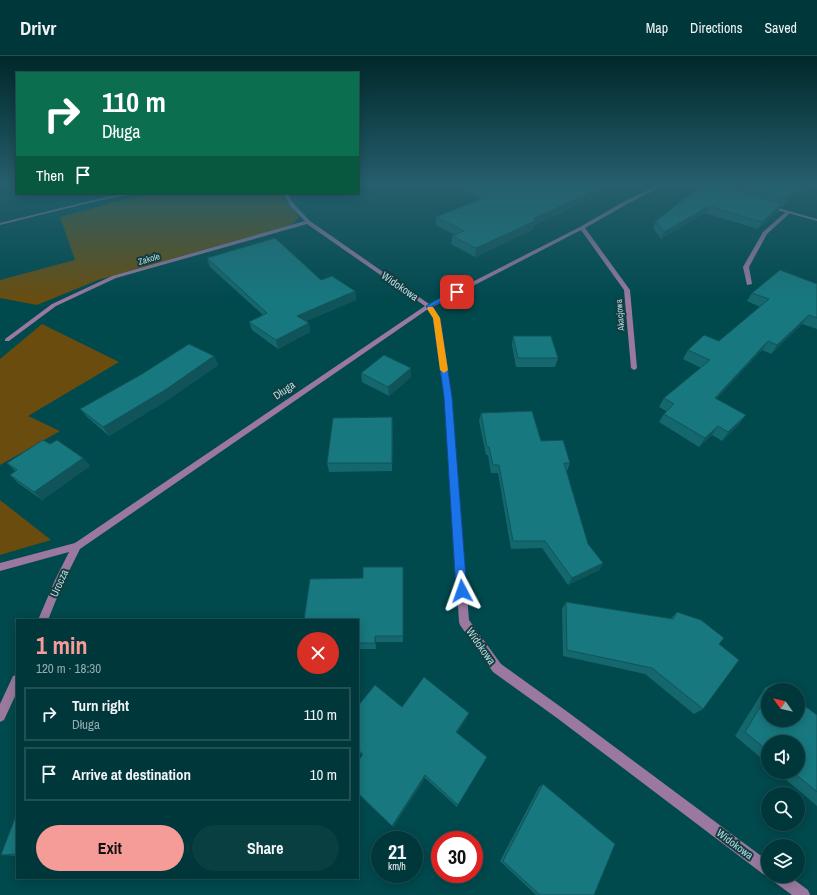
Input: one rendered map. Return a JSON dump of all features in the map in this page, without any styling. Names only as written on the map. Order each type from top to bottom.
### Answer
[{"type":"street","name":"Zakole","points":[[8,340],[54,305],[114,277],[304,223]]},
{"type":"street","name":"Widokowa","points":[[310,223],[429,306],[437,318],[448,397],[464,622],[497,668],[761,864]]},
{"type":"street","name":"Długa","points":[[0,567],[77,546],[429,306],[590,223]]},
{"type":"street","points":[[749,284],[746,267],[765,233],[776,223]]},
{"type":"street","name":"Akacjowa","points":[[582,228],[627,290],[634,368]]},
{"type":"street","name":"Urocza","points":[[43,619],[58,583],[77,546]]},
{"type":"street","points":[[0,716],[16,682]]},
{"type":"street","points":[[787,883],[803,895]]},
{"type":"shaded area","points":[[62,223],[293,223],[291,225],[98,280],[37,305],[0,298],[0,280],[75,260]]},
{"type":"shaded area","points":[[42,324],[119,362],[28,416],[60,431],[0,465],[0,359]]},
{"type":"shaded area","points":[[0,500],[51,540],[0,555]]},
{"type":"building","points":[[448,223],[530,223],[476,248],[452,236],[464,231]]},
{"type":"building","points":[[658,223],[679,223],[664,232]]},
{"type":"building","points":[[275,238],[321,280],[332,276],[355,291],[297,316],[309,323],[276,340],[249,322],[267,313],[207,258]]},
{"type":"building","points":[[780,270],[817,284],[817,318],[809,315],[777,345],[768,341],[715,398],[746,415],[728,432],[718,426],[705,438],[664,414],[674,404],[664,398],[710,360],[688,350],[704,335],[719,341],[769,299],[752,293]]},
{"type":"building","points":[[513,336],[551,336],[558,358],[518,358]]},
{"type":"building","points":[[189,344],[214,356],[165,390],[103,427],[80,409],[142,374]]},
{"type":"building","points":[[384,355],[411,368],[388,387],[361,373]]},
{"type":"building","points":[[532,411],[541,441],[563,440],[570,463],[564,463],[588,544],[603,563],[572,578],[545,541],[513,541],[499,465],[493,465],[489,447],[487,447],[481,413]]},
{"type":"building","points":[[392,417],[392,463],[327,463],[333,418]]},
{"type":"building","points":[[43,440],[50,444],[57,440],[83,458],[34,492],[10,475],[17,470],[7,463]]},
{"type":"building","points":[[363,567],[403,567],[403,636],[375,636],[375,643],[359,643],[359,619],[304,619],[310,579],[363,578]]},
{"type":"building","points":[[566,602],[673,619],[677,612],[701,620],[724,638],[719,644],[739,660],[703,709],[652,668],[567,650]]},
{"type":"building","points":[[424,677],[469,713],[456,732],[487,757],[458,805],[425,775],[392,826],[359,794],[359,760],[363,754],[359,751],[359,705],[375,685],[402,707]]},
{"type":"building","points":[[761,706],[761,727],[805,727],[805,706],[817,715],[817,792],[801,779],[805,779],[805,735],[761,735],[761,745],[745,732]]},
{"type":"building","points":[[543,784],[615,844],[594,895],[540,895],[503,861]]},
{"type":"building","points":[[16,816],[16,854],[1,855]]},
{"type":"slow traffic","points":[[431,309],[437,318],[444,370]]},
{"type":"route","points":[[457,292],[429,306],[437,318],[448,397],[462,591]]}]
